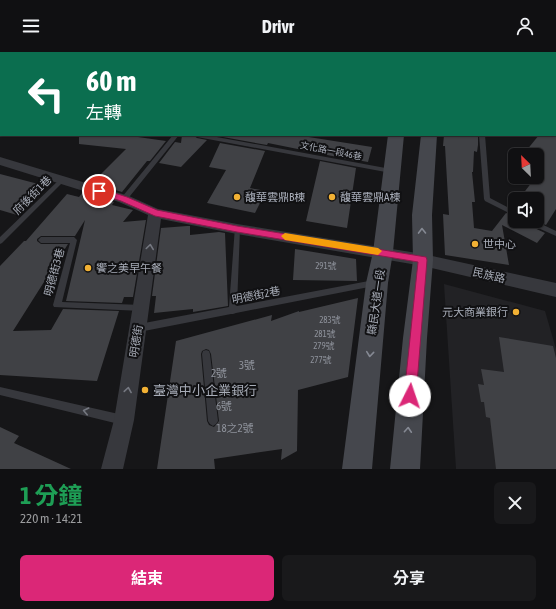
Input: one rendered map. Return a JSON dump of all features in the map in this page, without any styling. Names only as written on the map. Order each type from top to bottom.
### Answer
[{"type":"main road","name":"縣民大道一段","points":[[355,468],[377,283],[383,252],[396,136]]},
{"type":"main road","points":[[405,469],[415,338],[423,260],[422,215],[429,136]]},
{"type":"street","name":"民族路","points":[[0,161],[124,199],[155,213],[237,229],[383,252],[556,290]]},
{"type":"street","name":"明德街","points":[[112,469],[124,420],[142,308],[155,213]]},
{"type":"lane","points":[[124,199],[175,136]]},
{"type":"lane","name":"文化路一段46巷","points":[[202,136],[391,171]]},
{"type":"lane","points":[[482,136],[488,200],[508,210]]},
{"type":"lane","name":"府後街1巷","points":[[0,241],[62,180]]},
{"type":"lane","points":[[544,228],[556,234]]},
{"type":"lane","points":[[233,311],[237,229]]},
{"type":"lane","name":"明德街3巷","points":[[41,240],[74,240],[57,305],[142,308]]},
{"type":"lane","name":"明德街2巷","points":[[138,328],[377,283]]},
{"type":"lane","points":[[206,354],[213,421]]},
{"type":"lane","points":[[0,391],[124,420]]},
{"type":"shaded area","points":[[444,284],[545,311],[556,349],[556,469],[456,469]]},
{"type":"building","points":[[79,136],[139,136],[138,137],[166,141],[150,161],[147,161],[122,192],[92,183],[126,149],[79,144]]},
{"type":"building","points":[[182,136],[194,136],[207,140],[181,167],[159,163],[175,142],[181,143]]},
{"type":"building","points":[[302,136],[372,147],[368,162],[268,143],[267,145],[223,137]]},
{"type":"building","points":[[444,136],[478,137],[477,152],[474,151],[472,172],[475,202],[472,202],[474,228],[492,231],[506,213],[508,214],[508,228],[534,228],[545,233],[537,243],[502,225],[509,265],[445,255],[443,214],[449,215],[445,146],[443,146]]},
{"type":"building","points":[[538,136],[556,136],[556,209],[546,225],[544,224],[544,192],[524,192],[530,184],[544,184],[544,148],[528,148]]},
{"type":"building","points":[[220,143],[265,151],[250,188],[266,191],[255,213],[207,203],[226,170],[209,167]]},
{"type":"building","name":"馥華雲鼎A棟","points":[[320,161],[356,168],[347,228],[306,221]]},
{"type":"building","points":[[0,174],[46,186],[17,215],[0,210]]},
{"type":"building","points":[[83,192],[114,202],[112,205],[133,210],[123,222],[146,220],[133,297],[124,297],[122,303],[66,301],[85,220],[75,236],[41,236],[37,239],[37,241],[41,244],[68,244],[13,331],[51,330],[63,309],[119,311],[97,381],[0,375],[0,266],[24,241],[26,241],[67,194],[79,197]]},
{"type":"building","points":[[190,226],[190,235],[219,232],[225,233],[228,306],[193,312],[193,309],[154,313],[156,296],[152,296],[161,228]]},
{"type":"building","points":[[295,249],[356,259],[357,281],[293,280]]},
{"type":"building","points":[[358,298],[348,377],[298,390],[297,451],[281,460],[282,449],[214,459],[215,469],[157,469],[176,341],[272,315],[271,321],[299,312]],"holes":[[[206,349],[209,350],[211,354],[219,421],[214,427],[209,425],[207,421],[201,354],[202,351]]]},
{"type":"building","points":[[499,337],[553,346],[556,358],[556,469],[496,469],[490,418],[486,417],[484,402],[481,402],[478,384],[484,385],[481,369],[504,372]]},
{"type":"building","points":[[0,427],[19,436],[14,443],[71,469],[0,469]]},
{"type":"slow traffic","points":[[285,236],[378,251]]},
{"type":"place","name":"馥華雲鼎B棟","points":[[237,197]]},
{"type":"place","name":"馥華雲鼎A棟","points":[[332,197]]},
{"type":"place","name":"世中心","points":[[475,244]]},
{"type":"place","name":"饗之美早午餐","points":[[88,268]]},
{"type":"place","name":"元大商業銀行","points":[[516,312]]},
{"type":"place","name":"臺灣中小企業銀行","points":[[145,390]]},
{"type":"route","points":[[99,191],[124,199],[155,213],[237,229],[383,252],[423,260],[410,396]]}]
